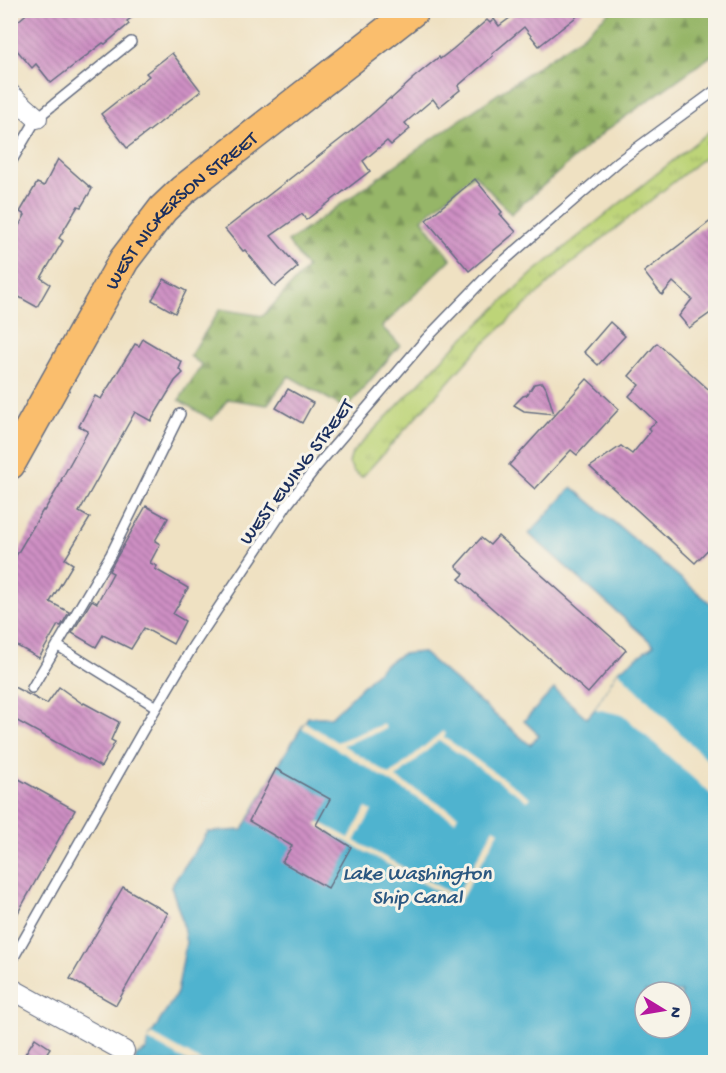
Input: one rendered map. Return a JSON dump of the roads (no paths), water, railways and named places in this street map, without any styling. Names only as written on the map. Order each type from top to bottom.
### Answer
[{"type":"main road","name":"WEST NICKERSON STREET","points":[[10,464],[124,260],[163,209],[183,190],[414,10]]},
{"type":"street","points":[[10,94],[37,118]]},
{"type":"street","points":[[10,987],[124,1051]]},
{"type":"lane","points":[[10,164],[37,118],[131,42]]},
{"type":"lane","name":"WEST EWING STREET","points":[[10,964],[193,646],[287,505],[342,436],[426,339],[490,273],[619,161],[716,90]]},
{"type":"lane","points":[[32,688],[111,554],[180,414]]},
{"type":"lane","points":[[58,646],[156,707]]},
{"type":"water","name":"Lake Washington Ship Canal","points":[[572,487],[715,607],[715,1062],[135,1062],[136,1056],[147,1050],[148,1040],[177,993],[186,943],[182,920],[171,886],[208,832],[243,830],[277,767],[308,717],[331,717],[385,664],[402,654],[422,652],[530,745],[539,735],[524,721],[554,689],[587,718],[618,671],[654,645],[529,534]]}]
